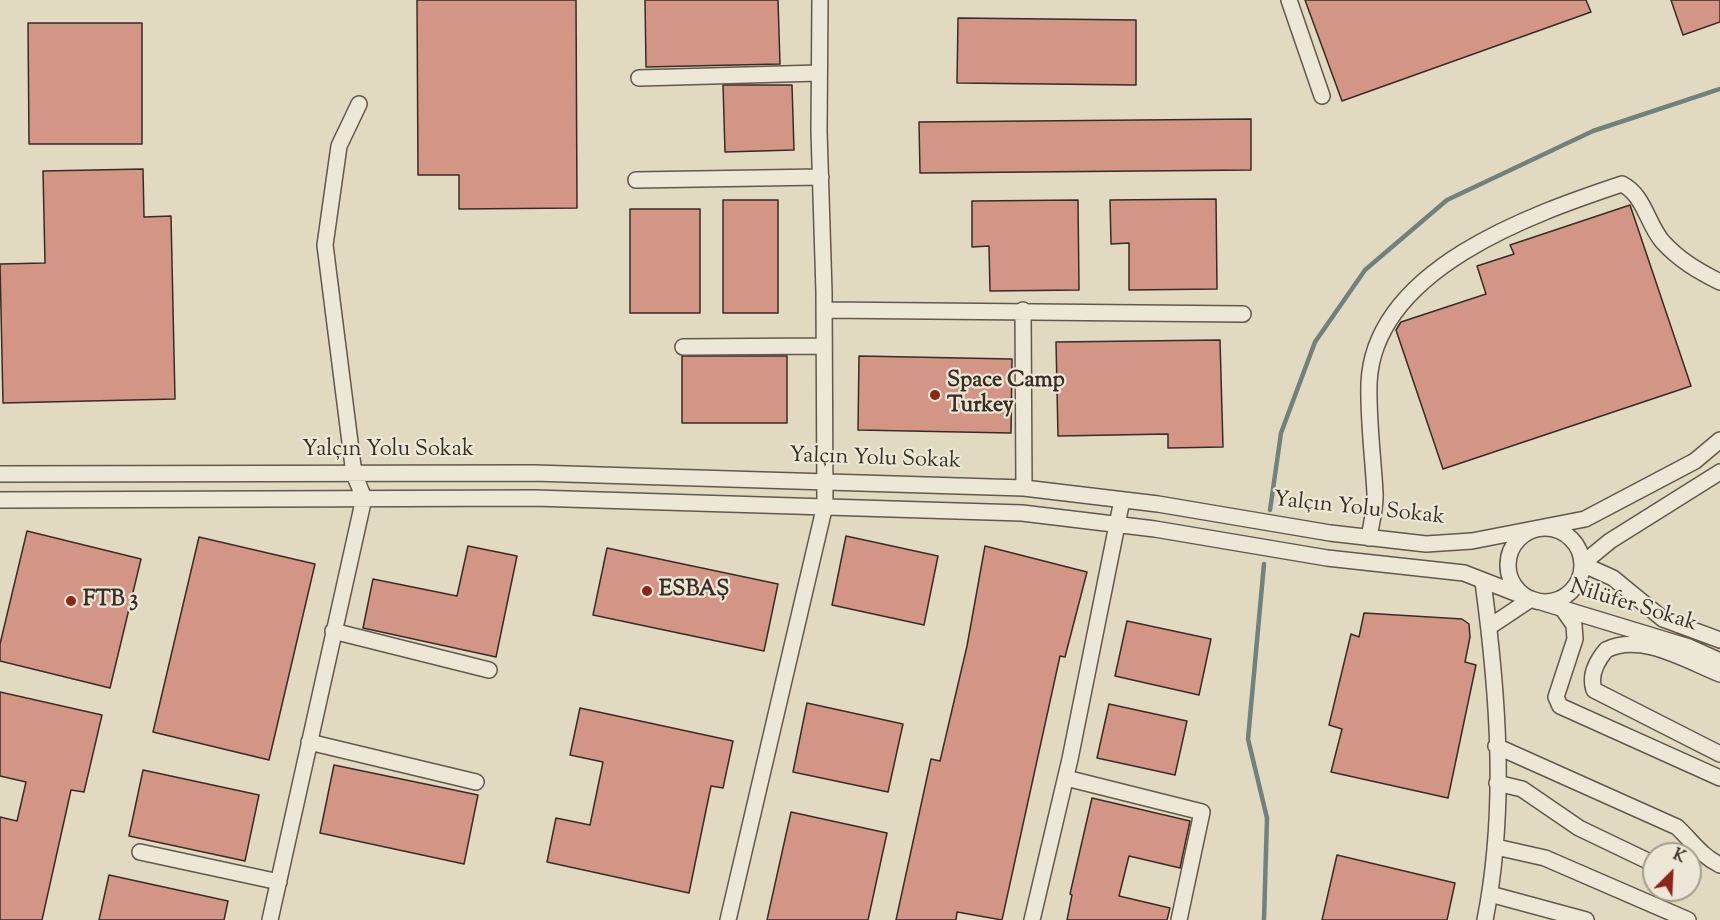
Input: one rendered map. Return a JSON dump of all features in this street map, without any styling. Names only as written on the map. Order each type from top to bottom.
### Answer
[{"type":"street","points":[[728,920],[825,505],[820,0]]},
{"type":"street","points":[[1289,0],[1322,96]]},
{"type":"street","points":[[639,78],[819,73]]},
{"type":"street","points":[[270,920],[364,498],[354,474],[325,244],[339,146],[359,104]]},
{"type":"street","points":[[636,180],[820,177]]},
{"type":"street","points":[[1369,538],[1376,495],[1369,382],[1373,356],[1379,336],[1389,319],[1420,284],[1474,246],[1557,206],[1622,183],[1636,193],[1661,240],[1686,264],[1720,282]]},
{"type":"street","points":[[824,310],[1023,310],[1243,314]]},
{"type":"street","points":[[1023,310],[1024,488]]},
{"type":"street","points":[[683,347],[824,346]]},
{"type":"street","name":"Yalçın Yolu Sokak","points":[[0,474],[534,473],[825,480],[1024,488],[1122,500],[1369,538],[1426,544],[1472,541],[1585,519],[1695,461],[1720,440]]},
{"type":"street","points":[[1582,564],[1610,541],[1720,472]]},
{"type":"street","name":"Yalçın Yolu Sokak","points":[[0,500],[534,498],[825,505],[1022,513],[1119,524],[1327,558],[1464,573],[1531,599]]},
{"type":"street","points":[[1032,920],[1066,778],[1122,500]]},
{"type":"street","points":[[1541,528],[1559,531],[1574,541],[1582,564],[1578,581],[1566,595],[1549,601],[1531,599],[1513,583],[1509,560],[1520,538],[1541,528]]},
{"type":"street","name":"Nilüfer Sokak","points":[[1582,564],[1613,578],[1663,618],[1720,640]]},
{"type":"street","points":[[1483,582],[1489,627],[1497,783],[1496,847],[1485,920]]},
{"type":"street","points":[[1489,627],[1531,599]]},
{"type":"street","name":"Nilüfer Sokak","points":[[1531,599],[1689,647],[1720,661]]},
{"type":"street","points":[[1562,608],[1574,625],[1575,639],[1556,697],[1560,706],[1580,713],[1720,778]]},
{"type":"street","points":[[333,631],[489,670]]},
{"type":"street","points":[[1720,674],[1646,646],[1629,644],[1606,650],[1592,672],[1591,682],[1594,690],[1720,754]]},
{"type":"street","points":[[309,742],[476,783]]},
{"type":"street","points":[[1496,746],[1677,827],[1693,841],[1702,856],[1720,865]]},
{"type":"street","points":[[1066,778],[1202,812],[1179,920]]},
{"type":"street","points":[[1497,783],[1522,789],[1579,828],[1642,858]]},
{"type":"street","points":[[1496,847],[1545,858],[1688,920]]},
{"type":"street","points":[[140,852],[279,882]]},
{"type":"street","points":[[1490,894],[1587,920]]},
{"type":"building","points":[[417,0],[576,0],[577,208],[459,209],[459,175],[418,175]]},
{"type":"building","points":[[645,0],[778,0],[780,64],[646,67]]},
{"type":"building","points":[[1305,0],[1586,0],[1591,12],[1342,101]]},
{"type":"building","points":[[1671,0],[1720,0],[1720,22],[1683,35]]},
{"type":"building","points":[[958,18],[1136,20],[1136,85],[957,83]]},
{"type":"building","points":[[28,23],[142,23],[142,144],[29,144]]},
{"type":"building","points":[[723,85],[792,85],[794,150],[725,152]]},
{"type":"building","points":[[1251,119],[1251,170],[920,173],[919,122]]},
{"type":"building","points":[[143,169],[144,217],[171,216],[175,399],[3,403],[0,264],[45,263],[43,171]]},
{"type":"building","points":[[1216,199],[1217,289],[1129,290],[1129,243],[1111,244],[1110,200]]},
{"type":"building","points":[[723,200],[778,200],[778,313],[723,313]]},
{"type":"building","points":[[1078,200],[1079,290],[990,291],[989,246],[972,247],[972,201]]},
{"type":"building","points":[[1630,205],[1691,386],[1443,469],[1396,330],[1401,322],[1486,294],[1477,266],[1514,254],[1510,245]]},
{"type":"building","points":[[630,209],[700,209],[700,313],[630,313]]},
{"type":"building","points":[[1220,340],[1223,447],[1168,448],[1168,434],[1058,436],[1056,342]]},
{"type":"building","points":[[682,356],[787,356],[787,423],[682,423]]},
{"type":"building","name":"Space Camp Turkey","points":[[859,356],[1012,359],[1011,433],[858,430]]},
{"type":"building","name":"FTB 3","points":[[27,531],[141,559],[110,688],[0,661],[0,644]]},
{"type":"building","points":[[846,536],[938,556],[924,625],[832,605]]},
{"type":"building","points":[[199,537],[315,564],[269,760],[153,732]]},
{"type":"building","points":[[468,546],[517,556],[496,657],[363,628],[373,579],[457,596]]},
{"type":"building","points":[[985,546],[1087,572],[1065,657],[1060,656],[1002,920],[957,912],[956,920],[896,920],[931,759],[940,761],[967,646]]},
{"type":"building","points":[[607,548],[778,584],[764,651],[593,615]]},
{"type":"building","points":[[1364,613],[1462,619],[1469,624],[1470,637],[1465,662],[1476,665],[1448,798],[1331,772],[1342,729],[1329,725],[1351,634],[1359,637]]},
{"type":"building","points":[[1127,621],[1211,639],[1199,695],[1115,676]]},
{"type":"building","points":[[0,692],[102,715],[84,792],[71,790],[42,920],[0,920],[0,817],[17,821],[26,782],[0,776]]},
{"type":"building","points":[[807,703],[903,724],[888,792],[793,772]]},
{"type":"building","points":[[1109,704],[1187,721],[1175,775],[1097,758]]},
{"type":"building","points":[[580,708],[733,741],[723,788],[711,786],[689,893],[547,862],[556,818],[590,825],[603,762],[570,755]]},
{"type":"building","points":[[334,765],[478,795],[464,864],[320,833]]},
{"type":"building","points":[[143,770],[259,795],[245,861],[129,836]]},
{"type":"building","points":[[1092,798],[1190,821],[1180,868],[1129,856],[1119,896],[1170,908],[1167,920],[1067,920],[1072,895],[1070,894]]},
{"type":"building","points":[[791,812],[887,833],[868,920],[767,920]]},
{"type":"building","points":[[1337,855],[1455,883],[1447,920],[1322,920]]},
{"type":"building","points":[[109,875],[228,901],[224,920],[99,920]]},
{"type":"waterway","points":[[1270,510],[1281,433],[1315,342],[1365,270],[1447,200],[1593,131],[1720,89]]},
{"type":"waterway","points":[[1264,564],[1248,739],[1267,818],[1264,920]]},
{"type":"place","name":"Space Camp Turkey","points":[[935,395]]},
{"type":"place","name":"ESBAŞ","points":[[647,591]]},
{"type":"place","name":"FTB 3","points":[[71,601]]}]
